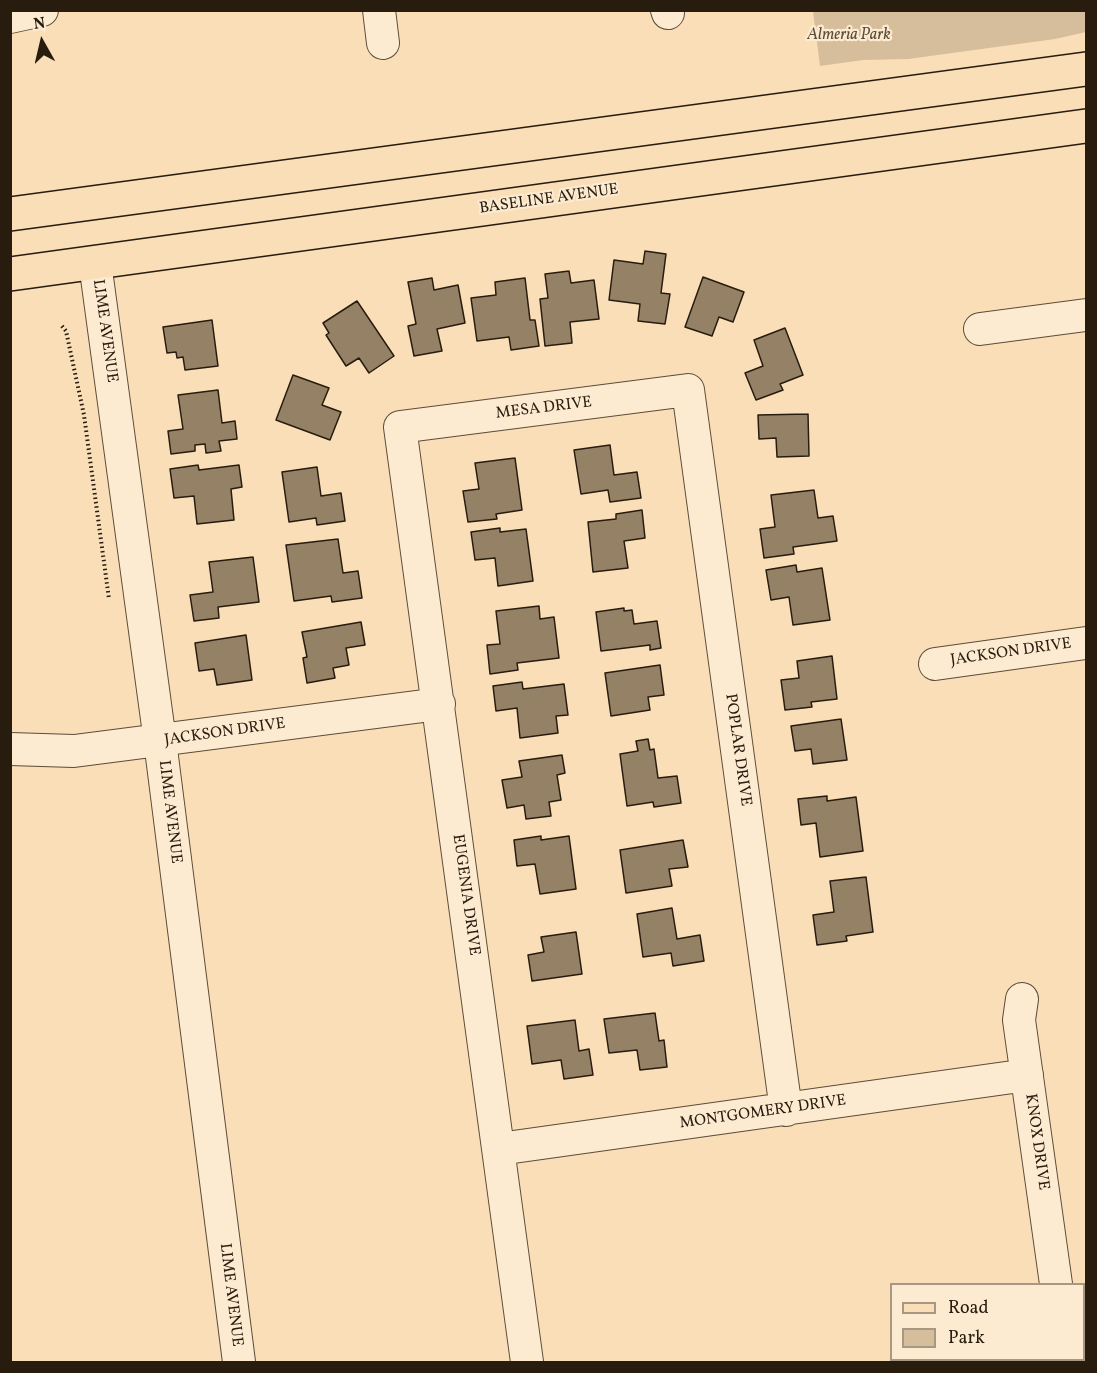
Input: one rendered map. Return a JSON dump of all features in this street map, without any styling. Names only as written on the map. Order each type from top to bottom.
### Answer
[{"type":"main road","points":[[10,214],[1086,69]]},
{"type":"main road","name":"BASELINE AVENUE","points":[[10,274],[1086,126]]},
{"type":"street","points":[[10,16],[38,13],[42,10]]},
{"type":"street","points":[[379,10],[383,42]]},
{"type":"street","name":"LIME AVENUE","points":[[95,263],[160,741],[239,1362]]},
{"type":"street","points":[[980,329],[1086,315]]},
{"type":"street","name":"MESA DRIVE","points":[[400,427],[688,390]]},
{"type":"street","name":"POPLAR DRIVE","points":[[688,390],[786,1110]]},
{"type":"street","name":"EUGENIA DRIVE","points":[[400,427],[527,1362]]},
{"type":"street","name":"JACKSON DRIVE","points":[[935,664],[1086,643]]},
{"type":"street","name":"JACKSON DRIVE","points":[[10,749],[74,751],[439,704]]},
{"type":"street","name":"KNOX DRIVE","points":[[1022,999],[1019,1020],[1056,1283]]},
{"type":"street","name":"MONTGOMERY DRIVE","points":[[499,1149],[1027,1075]]},
{"type":"path","points":[[62,326],[66,331],[84,415],[109,599]]},
{"type":"green space","name":"Almeria Park","points":[[813,11],[1086,11],[1086,32],[1055,39],[908,59],[863,60],[820,66]]},
{"type":"building","points":[[645,251],[666,254],[661,293],[670,294],[665,324],[638,321],[640,304],[609,300],[614,260],[643,264]]},
{"type":"building","points":[[569,271],[571,283],[594,280],[599,319],[570,322],[572,343],[545,346],[540,299],[548,298],[545,274]]},
{"type":"building","points":[[703,277],[744,292],[733,322],[719,317],[712,336],[685,327]]},
{"type":"building","points":[[432,278],[434,290],[458,285],[465,323],[437,329],[442,351],[414,356],[408,326],[416,324],[408,282]]},
{"type":"building","points":[[525,278],[530,320],[535,320],[539,346],[511,350],[509,337],[477,341],[471,298],[496,295],[495,282]]},
{"type":"building","points":[[357,301],[394,356],[369,373],[359,358],[346,366],[326,335],[329,333],[323,323]]},
{"type":"building","points":[[212,320],[218,366],[185,370],[183,357],[177,358],[176,352],[167,353],[163,327]]},
{"type":"building","points":[[785,328],[803,375],[780,384],[783,390],[756,400],[745,373],[763,366],[754,340]]},
{"type":"building","points":[[293,375],[329,388],[322,405],[341,412],[330,440],[276,420]]},
{"type":"building","points":[[218,390],[222,423],[235,421],[237,439],[219,441],[221,451],[206,453],[205,444],[195,445],[195,451],[171,454],[168,431],[183,429],[178,395]]},
{"type":"building","points":[[808,414],[809,456],[777,457],[776,438],[759,439],[758,415]]},
{"type":"building","points":[[610,445],[614,475],[637,472],[641,498],[610,502],[608,490],[581,494],[574,450]]},
{"type":"building","points":[[515,458],[522,510],[496,514],[497,519],[468,522],[463,491],[479,489],[475,463]]},
{"type":"building","points":[[198,465],[199,470],[239,465],[242,487],[231,489],[234,520],[197,524],[194,496],[174,498],[170,469]]},
{"type":"building","points":[[317,467],[321,496],[341,493],[345,521],[317,525],[316,518],[289,522],[282,472]]},
{"type":"building","points":[[814,490],[818,518],[833,516],[837,541],[793,547],[794,554],[764,558],[760,529],[775,527],[771,495]]},
{"type":"building","points":[[642,510],[645,538],[624,541],[628,568],[593,572],[588,522],[616,519],[616,514]]},
{"type":"building","points":[[500,528],[500,532],[526,529],[533,581],[498,586],[495,558],[475,560],[471,532]]},
{"type":"building","points":[[338,539],[343,573],[358,571],[362,598],[332,602],[331,596],[294,601],[286,545]]},
{"type":"building","points":[[253,557],[259,602],[218,607],[219,618],[194,621],[190,595],[213,592],[209,562]]},
{"type":"building","points":[[796,565],[797,572],[822,568],[830,620],[793,625],[789,597],[771,600],[766,570]]},
{"type":"building","points":[[539,606],[540,619],[554,617],[559,658],[517,663],[518,670],[490,674],[487,645],[500,644],[496,611]]},
{"type":"building","points":[[624,608],[624,611],[632,610],[634,624],[657,621],[661,648],[650,650],[650,645],[601,651],[596,612]]},
{"type":"building","points":[[361,622],[365,645],[346,648],[349,665],[333,668],[335,678],[307,683],[303,658],[307,657],[302,632]]},
{"type":"building","points":[[246,635],[252,680],[217,685],[214,669],[199,671],[195,643]]},
{"type":"building","points":[[832,656],[837,699],[811,702],[812,707],[785,710],[781,680],[799,678],[797,661]]},
{"type":"building","points":[[660,665],[664,695],[648,697],[650,710],[611,716],[605,673]]},
{"type":"building","points":[[522,682],[523,689],[564,684],[568,715],[556,716],[558,733],[520,738],[517,708],[496,711],[493,686]]},
{"type":"building","points":[[841,719],[847,760],[813,764],[811,749],[795,751],[791,726]]},
{"type":"building","points":[[648,739],[650,750],[654,749],[658,778],[677,776],[681,803],[654,807],[653,802],[627,806],[620,754],[638,751],[636,741]]},
{"type":"building","points":[[562,755],[565,773],[557,775],[561,800],[549,802],[551,816],[526,819],[524,805],[507,808],[502,780],[522,777],[519,761]]},
{"type":"building","points":[[827,796],[827,801],[856,797],[863,851],[820,857],[816,823],[801,825],[798,799]]},
{"type":"building","points":[[541,836],[541,840],[569,836],[576,889],[540,894],[535,864],[517,866],[514,840]]},
{"type":"building","points":[[683,840],[688,867],[669,869],[672,886],[626,893],[620,850]]},
{"type":"building","points":[[866,877],[873,932],[846,936],[847,941],[817,945],[813,915],[834,912],[830,881]]},
{"type":"building","points":[[672,908],[677,939],[700,935],[704,961],[673,966],[671,953],[643,957],[637,914]]},
{"type":"building","points":[[576,932],[582,974],[532,981],[528,955],[544,952],[541,937]]},
{"type":"building","points":[[655,1013],[659,1041],[664,1040],[667,1067],[640,1070],[637,1050],[609,1053],[604,1019]]},
{"type":"building","points":[[575,1020],[579,1051],[589,1049],[593,1075],[564,1079],[561,1060],[532,1064],[527,1026]]}]
